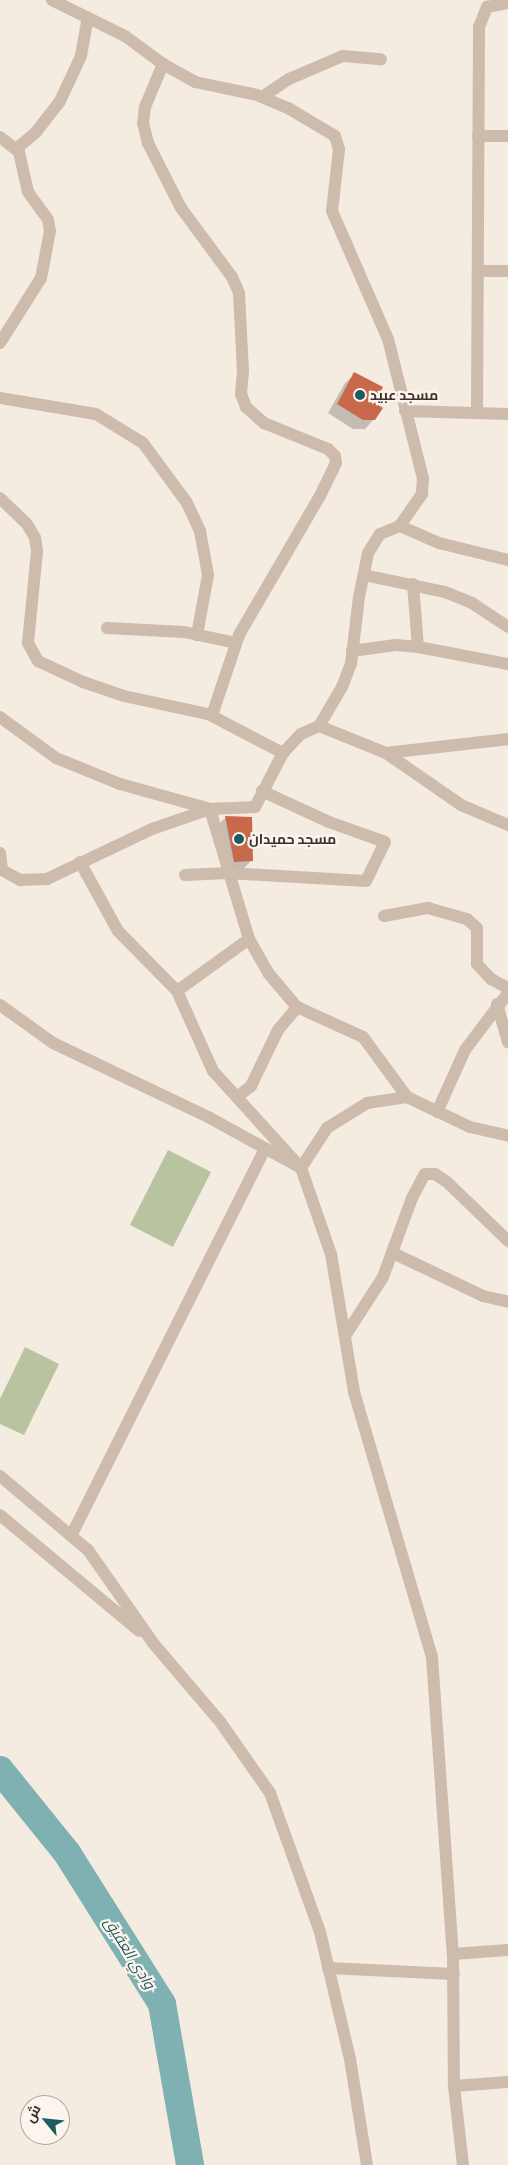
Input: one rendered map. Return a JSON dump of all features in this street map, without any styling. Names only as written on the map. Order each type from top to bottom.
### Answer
[{"type":"street","points":[[0,853],[2,870],[20,880],[48,879],[152,829],[210,809],[255,807],[283,753],[301,734],[319,726],[342,687],[352,651],[368,553],[380,534],[400,526],[422,494],[423,478],[388,339],[332,211],[338,142],[330,131],[262,97],[208,86],[163,64],[125,36],[59,2]]},
{"type":"street","points":[[477,413],[478,136],[481,15],[487,7],[508,3]]},
{"type":"street","points":[[16,148],[36,132],[60,101],[81,56],[88,18]]},
{"type":"street","points":[[262,97],[289,79],[343,56],[381,59]]},
{"type":"street","points":[[163,64],[145,107],[144,130],[161,174],[182,208],[232,277],[239,293],[243,371],[241,394],[246,407],[264,423],[323,447],[335,456],[334,468],[321,494],[236,643],[212,715]]},
{"type":"street","points":[[478,136],[508,136]]},
{"type":"street","points":[[0,137],[16,148],[28,192],[48,220],[50,231],[41,278],[0,343]]},
{"type":"street","points":[[478,271],[508,271]]},
{"type":"street","points":[[0,398],[96,414],[143,443],[187,503],[202,538],[208,575],[197,635]]},
{"type":"street","points":[[405,411],[508,414]]},
{"type":"street","points":[[0,498],[27,524],[36,538],[37,551],[28,642],[33,656],[83,682],[124,696],[212,715],[283,753]]},
{"type":"street","points":[[400,526],[439,543],[508,560]]},
{"type":"street","points":[[364,575],[413,584],[472,602],[508,626]]},
{"type":"street","points":[[413,584],[418,647]]},
{"type":"street","points":[[107,628],[197,635],[236,643]]},
{"type":"street","points":[[352,651],[396,645],[418,647],[508,664]]},
{"type":"street","points":[[0,717],[56,758],[120,784],[210,809]]},
{"type":"street","points":[[319,726],[386,754],[461,805],[508,825]]},
{"type":"street","points":[[386,754],[508,739]]},
{"type":"street","points":[[185,875],[227,873],[366,881],[385,842],[329,822],[262,791]]},
{"type":"street","points":[[210,809],[227,873],[249,939],[270,974],[297,1007],[363,1037],[406,1097],[470,1127],[508,1136]]},
{"type":"street","points":[[80,862],[118,932],[177,991],[213,1071],[301,1168],[331,1254],[354,1392],[432,1657],[453,1954],[454,2086],[463,2165]]},
{"type":"street","points":[[384,916],[428,908],[467,919],[477,928],[477,964],[491,979],[508,988]]},
{"type":"street","points":[[177,991],[249,939]]},
{"type":"street","points":[[437,1112],[465,1050],[497,1004],[508,993]]},
{"type":"street","points":[[497,1004],[508,1042]]},
{"type":"street","points":[[0,1005],[53,1044],[210,1118],[301,1168]]},
{"type":"street","points":[[236,1097],[250,1086],[278,1030],[297,1007]]},
{"type":"street","points":[[301,1168],[327,1128],[367,1103],[406,1097]]},
{"type":"street","points":[[71,1536],[266,1149]]},
{"type":"street","points":[[345,1336],[384,1277],[412,1198],[425,1174],[435,1174],[447,1182],[508,1241]]},
{"type":"street","points":[[393,1253],[483,1296],[508,1302]]},
{"type":"street","points":[[0,1476],[88,1550],[153,1643],[221,1723],[270,1793],[296,1861],[328,1968],[350,2059],[367,2165]]},
{"type":"street","points":[[0,1515],[153,1643]]},
{"type":"street","points":[[453,1954],[508,1950]]},
{"type":"street","points":[[328,1968],[454,1974]]},
{"type":"street","points":[[454,2086],[508,2082]]},
{"type":"green space","points":[[168,1150],[211,1172],[173,1247],[130,1225]]},
{"type":"green space","points":[[25,1347],[59,1364],[24,1435],[0,1424],[0,1399]]},
{"type":"building","name":"مسجد عبيد","points":[[354,372],[383,387],[375,403],[383,408],[375,420],[363,420],[337,404]]},
{"type":"building","name":"مسجد حميدان","points":[[225,816],[252,817],[253,861],[234,862]]},
{"type":"waterway","name":"وادي العقيق","points":[[0,1770],[67,1853],[162,2004],[190,2165]]},
{"type":"place","name":"مسجد عبيد","points":[[360,395]]},
{"type":"place","name":"مسجد حميدان","points":[[239,839]]}]
